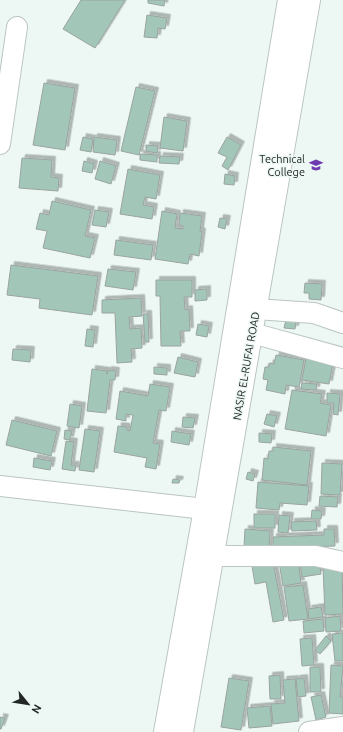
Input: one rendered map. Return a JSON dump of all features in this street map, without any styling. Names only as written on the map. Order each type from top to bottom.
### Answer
[{"type":"main road","name":"NASIR EL-RUFAI ROAD","points":[[165,732],[205,509],[290,0]]},
{"type":"main road","name":"NASIR EL-RUFAI ROAD","points":[[182,732],[309,0]]},
{"type":"street","points":[[0,144],[17,27]]},
{"type":"street","points":[[256,309],[314,313],[343,323]]},
{"type":"street","points":[[252,332],[343,358]]},
{"type":"street","points":[[0,486],[205,509]]},
{"type":"street","points":[[212,556],[316,556],[343,562]]},
{"type":"street","points":[[309,732],[343,727]]},
{"type":"building","points":[[81,0],[125,0],[95,48],[63,29]]},
{"type":"building","points":[[148,0],[165,0],[164,6],[148,3]]},
{"type":"building","points":[[147,15],[167,18],[165,29],[158,28],[157,38],[144,37]]},
{"type":"building","points":[[44,83],[75,88],[65,150],[33,145]]},
{"type":"building","points":[[136,87],[155,91],[139,155],[121,151]]},
{"type":"building","points":[[164,117],[187,121],[183,151],[160,148]]},
{"type":"building","points":[[83,137],[93,139],[91,152],[80,150]]},
{"type":"building","points":[[94,137],[117,140],[115,155],[93,152]]},
{"type":"building","points":[[227,137],[241,145],[228,170],[222,166],[227,157],[218,153]]},
{"type":"building","points":[[146,145],[158,146],[157,153],[146,151]]},
{"type":"building","points":[[140,154],[157,155],[157,162],[140,160]]},
{"type":"building","points":[[160,156],[180,157],[179,164],[159,163]]},
{"type":"building","points":[[22,158],[52,160],[51,177],[59,178],[58,191],[19,188]]},
{"type":"building","points":[[84,161],[94,164],[92,173],[82,171]]},
{"type":"building","points":[[100,161],[116,166],[111,184],[95,179]]},
{"type":"building","points":[[128,169],[160,175],[156,199],[145,197],[143,205],[154,207],[152,219],[120,214]]},
{"type":"building","points":[[225,174],[235,176],[234,185],[224,184]]},
{"type":"building","points":[[52,201],[91,210],[85,236],[95,238],[90,258],[43,248],[47,231],[36,229],[40,213],[49,215]]},
{"type":"building","points":[[95,210],[109,212],[106,227],[92,225]]},
{"type":"building","points":[[162,211],[177,214],[175,228],[183,229],[183,226],[179,225],[180,213],[202,216],[199,256],[190,254],[188,264],[155,259]]},
{"type":"building","points":[[220,218],[227,219],[225,229],[218,227]]},
{"type":"building","points":[[116,240],[153,245],[151,260],[114,255]]},
{"type":"building","points":[[11,265],[98,276],[92,315],[39,308],[40,299],[7,295]]},
{"type":"building","points":[[108,269],[136,272],[133,290],[105,286]]},
{"type":"building","points":[[156,280],[192,280],[192,297],[184,297],[185,310],[189,309],[190,331],[180,331],[181,346],[161,346],[160,296],[156,296]]},
{"type":"building","points":[[305,283],[322,284],[321,300],[309,299],[309,293],[304,293]]},
{"type":"building","points":[[207,289],[207,300],[195,301],[195,290]]},
{"type":"building","points":[[141,298],[142,316],[129,317],[130,329],[141,328],[142,348],[131,349],[132,362],[117,363],[115,313],[102,313],[102,300]]},
{"type":"building","points":[[143,314],[148,314],[149,342],[145,342]]},
{"type":"building","points":[[286,320],[296,321],[295,329],[284,328]]},
{"type":"building","points":[[198,324],[209,326],[207,337],[196,335]]},
{"type":"building","points":[[87,329],[95,330],[93,347],[85,346]]},
{"type":"building","points":[[13,349],[31,350],[30,362],[12,360]]},
{"type":"building","points":[[276,355],[304,360],[299,387],[286,385],[285,394],[266,390],[268,380],[263,379],[265,367],[269,367],[270,363],[274,364]]},
{"type":"building","points":[[178,357],[198,362],[195,377],[174,373]]},
{"type":"building","points":[[306,358],[333,363],[329,384],[302,380]]},
{"type":"building","points":[[154,367],[167,368],[167,375],[154,374]]},
{"type":"building","points":[[92,369],[107,371],[107,374],[108,370],[116,371],[115,380],[110,380],[106,413],[87,411]]},
{"type":"building","points":[[302,383],[317,384],[316,390],[301,389]]},
{"type":"building","points":[[150,384],[170,387],[166,411],[159,410],[153,443],[160,444],[156,469],[145,467],[147,458],[114,452],[118,426],[127,427],[127,430],[130,431],[133,415],[126,414],[126,421],[116,419],[120,391],[148,396]]},
{"type":"building","points":[[292,390],[322,394],[320,403],[331,405],[326,436],[285,429]]},
{"type":"building","points":[[327,393],[340,394],[338,415],[333,414],[334,403],[327,403]]},
{"type":"building","points":[[70,404],[82,406],[79,428],[67,426]]},
{"type":"building","points":[[267,414],[277,416],[274,427],[264,424]]},
{"type":"building","points":[[183,417],[195,418],[193,428],[182,427]]},
{"type":"building","points":[[12,420],[57,431],[51,456],[6,445]]},
{"type":"building","points":[[85,429],[100,431],[94,472],[79,470]]},
{"type":"building","points":[[65,430],[72,431],[70,440],[64,439]]},
{"type":"building","points":[[172,431],[191,434],[189,445],[171,442]]},
{"type":"building","points":[[259,433],[272,434],[271,443],[259,442]]},
{"type":"building","points":[[66,441],[74,442],[71,465],[76,465],[75,471],[62,469]]},
{"type":"building","points":[[273,447],[311,451],[307,485],[262,480],[264,458],[268,459],[269,451],[273,451]]},
{"type":"building","points":[[34,458],[52,461],[50,470],[33,467]]},
{"type":"building","points":[[322,463],[342,464],[340,495],[321,494]]},
{"type":"building","points":[[248,472],[255,474],[253,481],[246,479]]},
{"type":"building","points":[[173,479],[180,480],[179,483],[172,483]]},
{"type":"building","points":[[258,482],[309,486],[307,505],[280,503],[279,510],[256,508]]},
{"type":"building","points":[[320,496],[338,497],[337,507],[319,506]]},
{"type":"building","points":[[312,510],[322,511],[321,519],[311,519]]},
{"type":"building","points":[[254,514],[275,514],[275,528],[254,528]]},
{"type":"building","points":[[279,515],[290,516],[288,533],[278,532]]},
{"type":"building","points":[[316,521],[317,530],[292,531],[291,522]]},
{"type":"building","points":[[245,529],[270,531],[269,549],[244,547]]},
{"type":"building","points":[[324,529],[334,529],[335,546],[273,548],[273,537],[324,535]]},
{"type":"building","points":[[298,559],[301,583],[283,586],[279,562]]},
{"type":"building","points":[[319,560],[321,574],[302,577],[300,563]]},
{"type":"building","points":[[273,562],[284,620],[273,622],[266,582],[255,584],[252,566]]},
{"type":"building","points":[[323,566],[342,566],[343,614],[325,615]]},
{"type":"building","points":[[303,585],[308,619],[289,621],[284,587]]},
{"type":"building","points":[[321,607],[323,617],[309,619],[308,609]]},
{"type":"building","points":[[340,616],[341,631],[326,632],[325,618]]},
{"type":"building","points":[[323,619],[324,631],[304,633],[303,621]]},
{"type":"building","points":[[343,633],[343,661],[335,661],[332,634]]},
{"type":"building","points":[[326,636],[331,641],[320,654],[315,650]]},
{"type":"building","points":[[312,638],[314,665],[302,666],[300,639]]},
{"type":"building","points":[[331,665],[343,666],[340,697],[343,697],[343,714],[329,713]]},
{"type":"building","points":[[310,667],[320,667],[321,692],[310,692]]},
{"type":"building","points":[[280,675],[281,699],[270,699],[269,676]]},
{"type":"building","points":[[229,678],[249,681],[241,730],[221,727]]},
{"type":"building","points":[[304,678],[306,696],[298,697],[296,679]]},
{"type":"building","points":[[295,679],[299,721],[273,724],[271,704],[285,703],[283,680]]},
{"type":"building","points":[[321,695],[326,717],[316,720],[311,697]]},
{"type":"building","points":[[270,706],[272,726],[249,728],[247,708]]},
{"type":"building","points":[[0,717],[5,718],[1,729],[0,729]]},
{"type":"place","name":"Technical College","points":[[316,165]]}]
